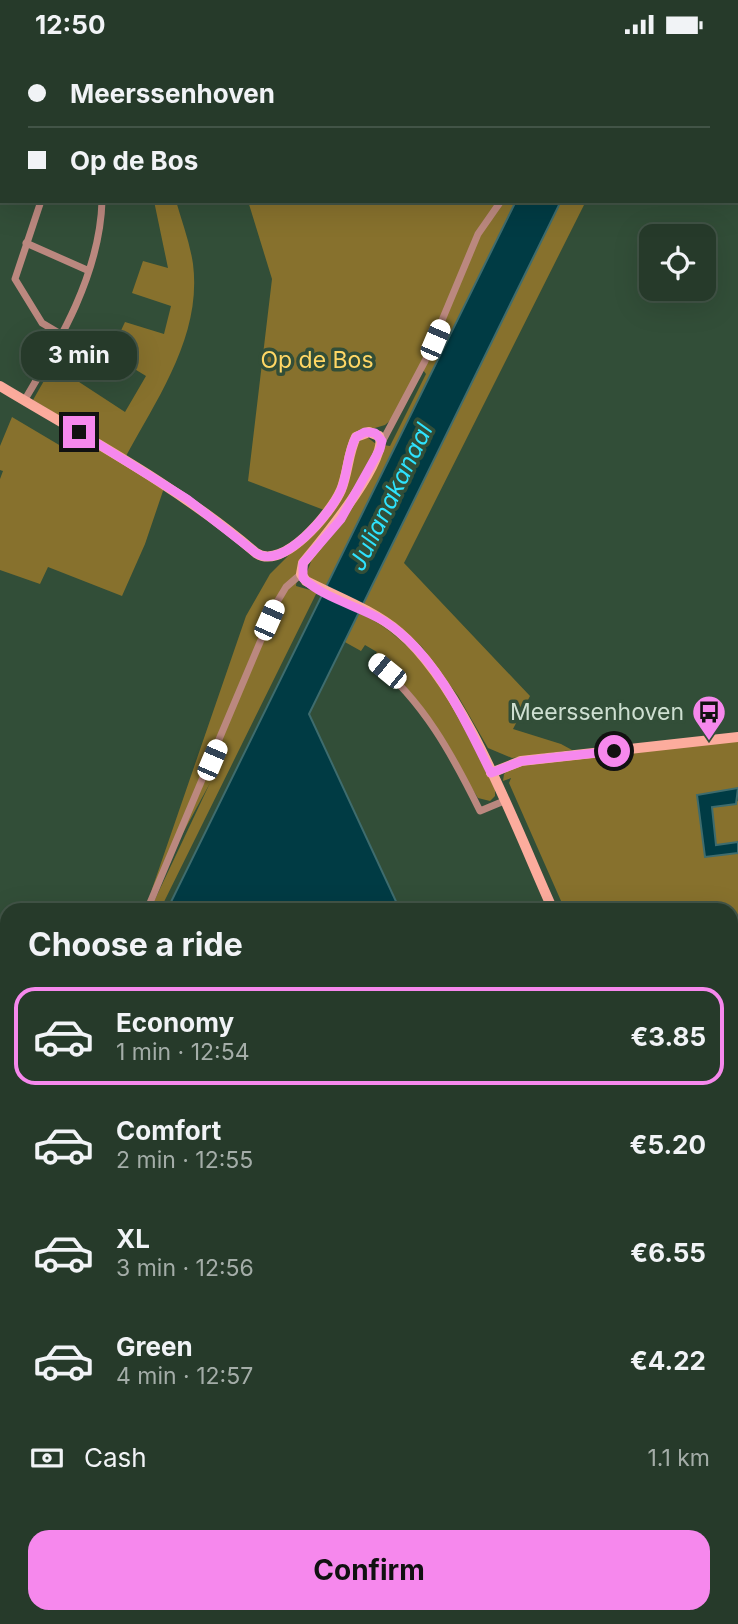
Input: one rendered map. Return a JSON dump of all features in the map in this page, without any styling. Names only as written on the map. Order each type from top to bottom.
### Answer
[{"type":"street","points":[[40,203],[15,283],[41,323],[64,336]]},
{"type":"street","points":[[24,401],[64,336],[100,231],[102,203]]},
{"type":"street","points":[[150,903],[277,602],[286,587],[301,575],[303,563],[341,519],[425,361],[478,234],[500,203]]},
{"type":"street","points":[[26,243],[87,269]]},
{"type":"street","points":[[0,386],[141,469],[187,499],[256,553],[268,558],[279,556],[290,549],[335,501],[356,437],[365,432],[375,433],[382,444]]},
{"type":"street","points":[[301,575],[400,632],[423,659],[458,709],[491,773],[550,903]]},
{"type":"street","points":[[374,661],[400,681],[416,701],[454,758],[480,811],[504,801]]},
{"type":"street","points":[[491,773],[522,761],[738,737]]},
{"type":"green space","points":[[154,203],[177,203],[192,256],[194,290],[191,316],[175,365],[126,456],[33,400],[53,365],[125,412],[146,376],[110,354],[125,322],[164,334],[171,306],[132,293],[143,261],[168,268]]},
{"type":"green space","name":"Op de Bos","points":[[249,203],[515,203],[327,587],[305,577],[312,559],[329,539],[305,557],[296,586],[317,592],[163,903],[153,903],[210,783],[151,892],[246,616],[270,574],[331,513],[357,443],[367,437],[376,444],[390,446],[426,374],[420,366],[393,418],[385,425],[361,432],[336,493],[324,510],[248,481],[272,279]]},
{"type":"green space","points":[[560,203],[585,203],[404,563],[530,696],[513,729],[572,750],[512,758],[488,748],[458,696],[422,647],[398,625],[362,604]]},
{"type":"green space","points":[[12,417],[71,452],[79,437],[164,488],[145,544],[122,596],[48,567],[40,584],[0,570],[0,479],[3,471],[0,470],[0,446]]},
{"type":"green space","points":[[358,612],[383,626],[405,644],[441,687],[470,737],[495,789],[495,796],[490,801],[478,798],[421,705],[392,672],[374,657],[377,652],[365,645],[361,651],[343,641]]},
{"type":"green space","points":[[738,738],[738,788],[697,795],[705,856],[738,853],[738,903],[562,903],[509,783],[511,778],[503,781],[504,774],[514,766]]},
{"type":"green space","points":[[738,801],[738,842],[716,845],[712,807]]},
{"type":"water","name":"Julianakanaal","points":[[515,203],[560,203],[309,714],[397,903],[170,903]]},
{"type":"water","points":[[738,788],[736,804],[712,807],[716,845],[738,842],[738,853],[705,857],[697,795]]},
{"type":"place","name":"Meerssenhoven","points":[[709,742]]},
{"type":"route","points":[[79,432],[187,499],[256,553],[268,558],[283,555],[321,518],[341,489],[356,437],[365,432],[375,433],[382,441],[380,449],[341,519],[303,563],[303,578],[382,619],[400,632],[450,697],[491,773],[522,761],[614,751]]}]
